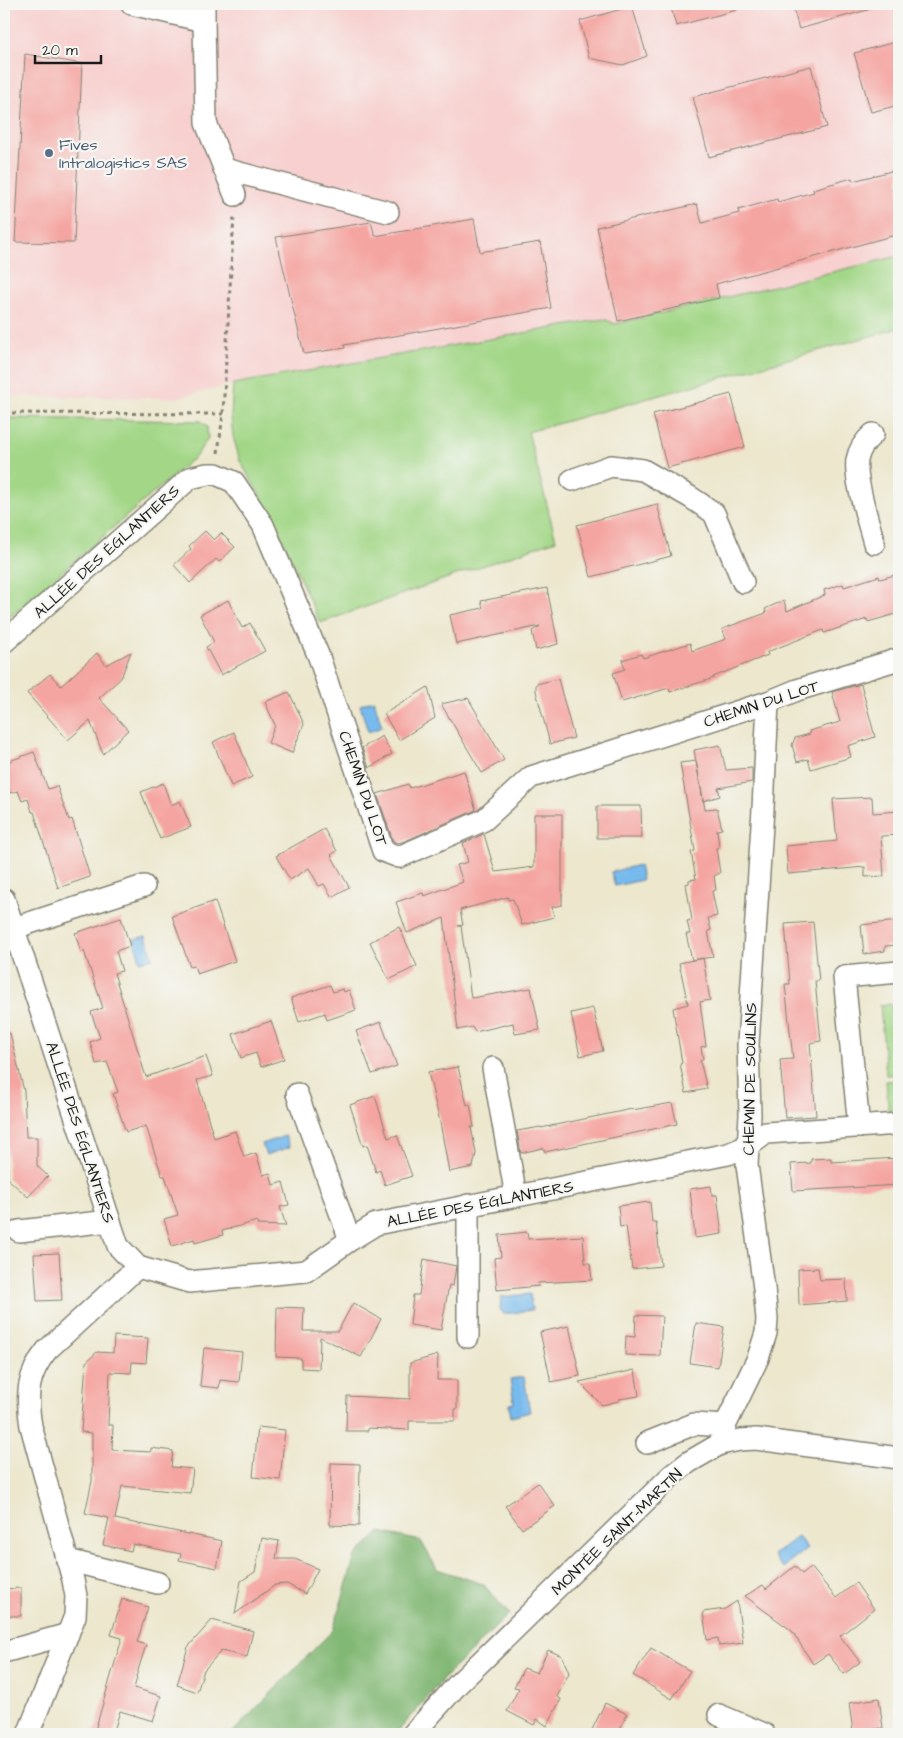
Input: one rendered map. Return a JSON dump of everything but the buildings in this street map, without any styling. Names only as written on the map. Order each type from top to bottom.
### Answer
[{"type":"street","points":[[132,4],[204,12],[206,123],[235,195]]},
{"type":"street","points":[[224,169],[388,212]]},
{"type":"street","points":[[873,434],[863,443],[857,461],[860,487],[874,544]]},
{"type":"street","points":[[572,480],[611,466],[643,470],[690,496],[714,513],[743,582]]},
{"type":"street","name":"ALLÉE DES ÉGLANTIERS","points":[[4,642],[181,484],[190,478],[206,474],[216,474]]},
{"type":"street","name":"CHEMIN DU LOT","points":[[216,474],[234,482],[263,525],[319,657],[383,851],[399,857],[484,820],[531,777],[768,702],[797,690],[899,659]]},
{"type":"street","name":"CHEMIN DE SOULINS","points":[[722,1435],[751,1376],[763,1346],[767,1319],[747,1165],[750,1144],[749,1029],[768,702]]},
{"type":"street","points":[[14,928],[144,886]]},
{"type":"street","name":"ALLÉE DES ÉGLANTIERS","points":[[4,898],[118,1246],[138,1267],[189,1282],[306,1271],[376,1224],[728,1154],[750,1144],[766,1133],[899,1124]]},
{"type":"street","points":[[858,1126],[844,977],[899,972]]},
{"type":"street","points":[[493,1068],[516,1196]]},
{"type":"street","points":[[297,1094],[350,1240]]},
{"type":"street","points":[[468,1205],[468,1336]]},
{"type":"street","points":[[19,1230],[110,1221]]},
{"type":"street","points":[[28,1734],[75,1616],[76,1596],[31,1426],[28,1408],[31,1377],[36,1364],[47,1350],[138,1267]]},
{"type":"street","points":[[647,1443],[694,1424],[722,1435]]},
{"type":"street","name":"MONTÉE SAINT-MARTIN","points":[[413,1734],[458,1684],[672,1475],[722,1435],[740,1440],[756,1438],[899,1458]]},
{"type":"street","points":[[67,1560],[158,1583]]},
{"type":"street","points":[[4,1652],[68,1634]]},
{"type":"street","points":[[719,1715],[764,1734]]},
{"type":"path","points":[[216,474],[223,414],[235,195]]},
{"type":"path","points":[[4,413],[223,414]]},
{"type":"shaded area","points":[[4,4],[899,4],[899,256],[615,325],[604,319],[238,383],[176,398],[4,396]]},
{"type":"green space","points":[[899,256],[899,328],[528,432],[556,540],[320,623],[271,514],[240,461],[233,436],[231,417],[233,384],[604,319],[615,324]]},
{"type":"green space","points":[[4,418],[201,421],[207,427],[208,438],[196,456],[4,622]]},
{"type":"green space","points":[[891,1004],[895,1045],[899,1045],[899,1074],[886,1075],[880,1005]]},
{"type":"green space","points":[[899,1080],[899,1114],[889,1115],[886,1081]]},
{"type":"green space","points":[[380,1532],[421,1541],[437,1569],[483,1584],[509,1614],[447,1675],[396,1734],[231,1734],[333,1630],[355,1556]]},
{"type":"water","points":[[374,700],[382,727],[368,732],[360,705]]},
{"type":"water","points":[[639,865],[642,880],[615,886],[611,872]]},
{"type":"water","points":[[146,936],[153,958],[140,961],[134,939]]},
{"type":"water","points":[[285,1136],[290,1147],[266,1155],[262,1144]]},
{"type":"water","points":[[530,1294],[532,1310],[504,1314],[500,1310],[501,1297]]},
{"type":"water","points":[[524,1377],[530,1412],[511,1417],[509,1404],[514,1403],[510,1379]]},
{"type":"water","points":[[798,1536],[807,1549],[783,1568],[773,1555]]},
{"type":"place","name":"Fives Intralogistics SAS","points":[[49,153]]}]
